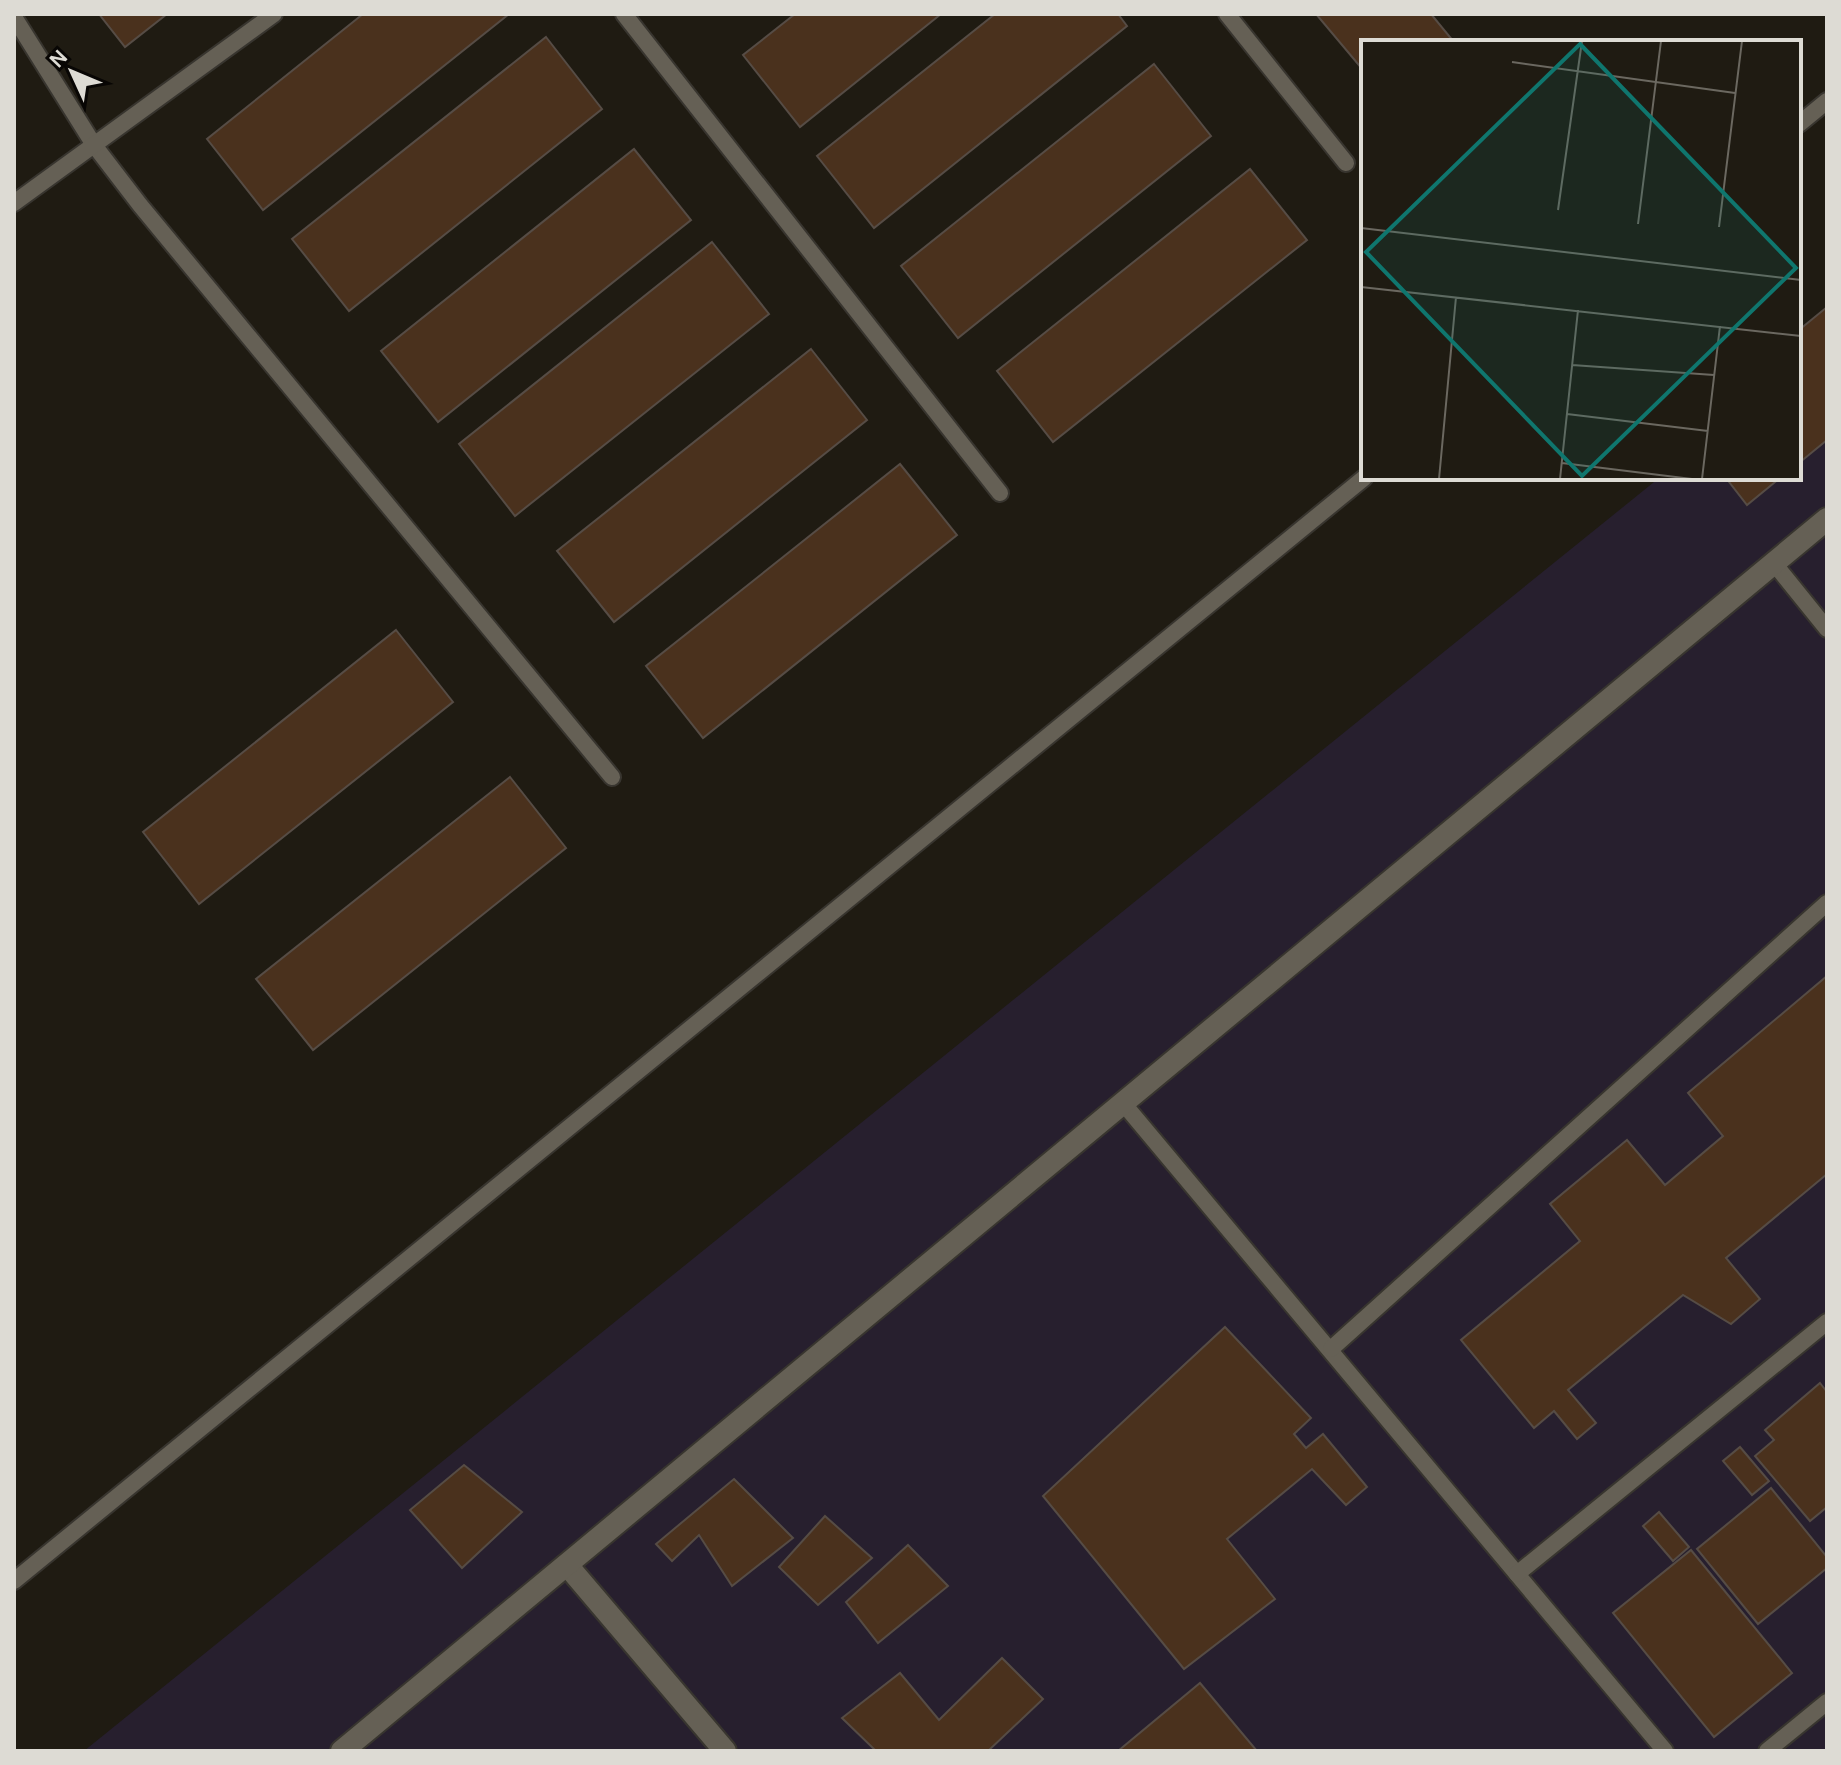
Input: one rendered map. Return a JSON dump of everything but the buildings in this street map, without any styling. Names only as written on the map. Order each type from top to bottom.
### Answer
[{"type":"street","points":[[342,1751],[1827,519]]},
{"type":"street","points":[[567,1565],[725,1751]]},
{"type":"lane","points":[[14,203],[274,14]]},
{"type":"lane","points":[[624,14],[1000,493]]},
{"type":"lane","points":[[1227,14],[1346,163]]},
{"type":"lane","points":[[14,17],[94,145],[612,777]]},
{"type":"lane","points":[[1801,122],[1827,101]]},
{"type":"lane","points":[[14,1581],[1362,480]]},
{"type":"lane","points":[[1773,562],[1827,629]]},
{"type":"lane","points":[[1331,1349],[1827,903]]},
{"type":"lane","points":[[1123,1103],[1665,1751]]},
{"type":"lane","points":[[1517,1574],[1827,1322]]},
{"type":"lane","points":[[1767,1751],[1827,1702]]},
{"type":"shaded area","points":[[1827,342],[1827,1751],[84,1751],[1657,480],[1801,480],[1801,363]]}]
